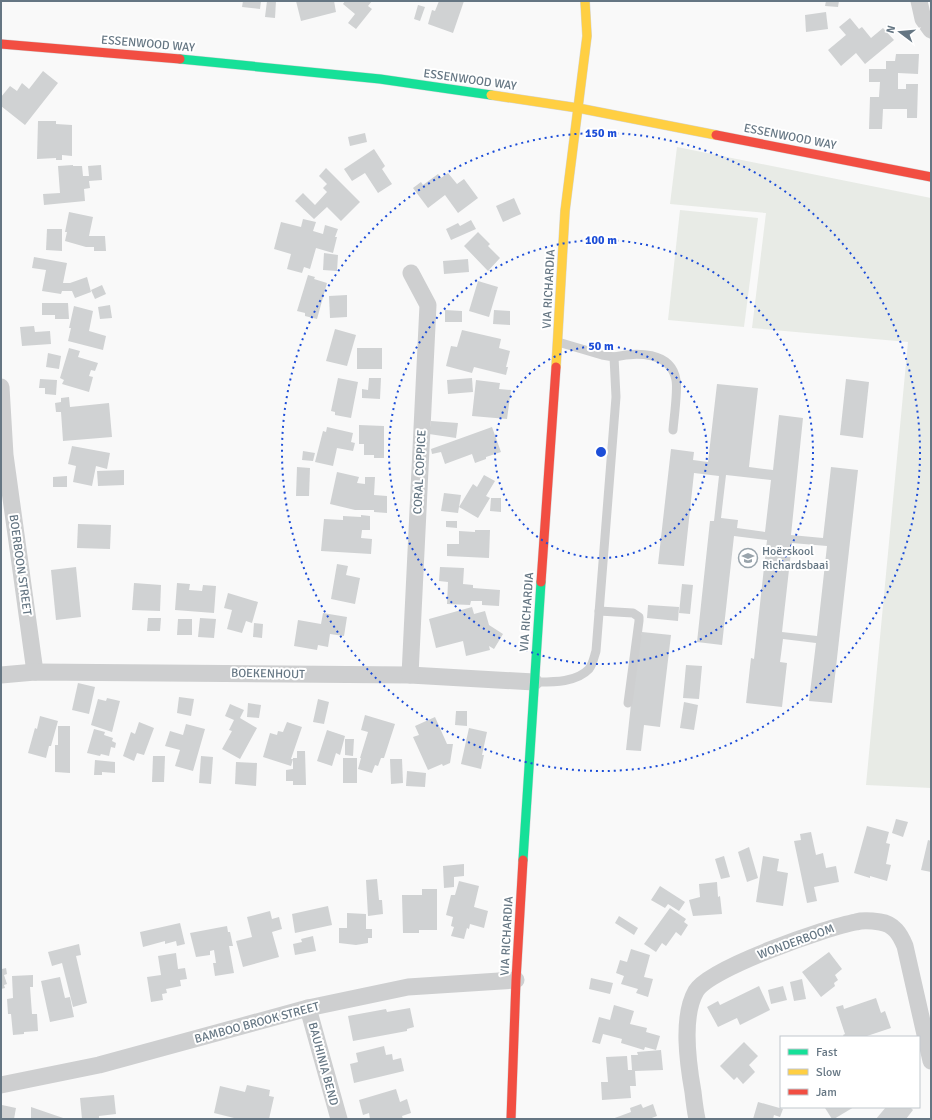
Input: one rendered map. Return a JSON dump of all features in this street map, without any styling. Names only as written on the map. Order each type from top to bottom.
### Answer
[{"type":"street","name":"VIA RICHARDIA","points":[[512,1119],[516,980],[534,682],[558,342],[565,211],[587,36],[585,1]]},
{"type":"street","points":[[919,1],[923,19],[931,30]]},
{"type":"street","name":"ESSENWOOD WAY","points":[[1,44],[115,53],[380,79],[578,108],[931,177]]},
{"type":"street","name":"CORAL COPPICE","points":[[410,676],[428,305],[411,273]]},
{"type":"street","name":"BOERBOON STREET","points":[[1,387],[3,455],[35,672]]},
{"type":"street","name":"BOEKENHOUT","points":[[1,675],[35,672],[410,676],[534,682]]},
{"type":"street","name":"WONDERBOOM","points":[[697,1119],[687,1048],[688,1024],[691,1006],[697,990],[712,978],[746,960],[800,938],[858,921],[881,922],[896,929],[905,946],[931,1061]]},
{"type":"street","name":"BAMBOO BROOK STREET","points":[[1,1085],[99,1065],[308,1008],[408,987],[516,980]]},
{"type":"street","name":"BAUHINIA BEND","points":[[308,1008],[339,1119]]},
{"type":"lane","points":[[558,342],[614,357],[626,354],[644,354],[657,358],[669,366],[674,372],[676,381],[673,430]]},
{"type":"lane","points":[[534,682],[557,682],[577,676],[589,669],[594,660],[596,651],[616,397],[614,357]]},
{"type":"lane","points":[[599,611],[633,613],[639,617],[628,703]]},
{"type":"shaded area","points":[[677,147],[931,198],[931,788],[866,785],[908,342],[752,328],[766,213],[670,204]]},
{"type":"shaded area","points":[[680,210],[758,218],[744,327],[668,320]]},
{"type":"building","points":[[243,1],[261,1],[260,9],[242,7]]},
{"type":"building","points":[[267,1],[276,1],[275,18],[265,17]]},
{"type":"building","points":[[296,1],[334,1],[336,12],[301,21]]},
{"type":"building","points":[[345,1],[372,1],[368,6],[372,9],[356,29],[348,23],[355,14],[343,4]]},
{"type":"building","points":[[439,1],[464,1],[453,33],[428,24],[432,10],[435,11]]},
{"type":"building","points":[[826,1],[839,1],[838,7],[825,6]]},
{"type":"building","points":[[418,5],[425,7],[420,21],[414,19]]},
{"type":"building","points":[[826,12],[828,29],[806,32],[805,15]]},
{"type":"building","points":[[850,18],[859,29],[862,27],[871,38],[883,28],[894,40],[865,64],[856,53],[841,66],[828,50],[846,35],[839,27]]},
{"type":"building","points":[[896,54],[919,54],[918,74],[898,73],[898,89],[906,89],[906,84],[918,84],[917,118],[907,118],[907,109],[883,109],[882,129],[869,129],[870,97],[879,97],[880,82],[869,82],[869,69],[886,69],[886,61],[895,61]]},
{"type":"building","points":[[43,71],[58,83],[25,125],[1,106],[1,97],[10,86],[17,91],[22,83],[29,89]]},
{"type":"building","points":[[38,121],[56,121],[56,124],[72,125],[72,156],[62,155],[62,160],[56,160],[56,158],[37,159]]},
{"type":"building","points":[[365,133],[367,142],[350,146],[348,137]]},
{"type":"building","points":[[374,149],[385,166],[382,169],[392,184],[378,193],[365,173],[352,181],[344,169]]},
{"type":"building","points":[[101,165],[102,180],[89,181],[90,188],[84,189],[85,201],[44,205],[43,194],[60,193],[58,166],[82,166],[83,176],[89,176],[88,166]]},
{"type":"building","points":[[326,168],[360,202],[341,221],[327,207],[314,219],[295,201],[303,193],[315,205],[327,192],[323,188],[327,184],[319,176]]},
{"type":"building","points":[[448,173],[457,184],[464,179],[478,198],[458,213],[445,195],[428,208],[413,188],[421,182],[423,185],[438,174],[441,178]]},
{"type":"building","points":[[514,198],[521,214],[503,222],[496,206]]},
{"type":"building","points":[[69,212],[93,217],[89,236],[105,236],[106,251],[94,251],[94,247],[86,247],[65,241],[67,232],[65,232]]},
{"type":"building","points":[[303,219],[316,222],[313,231],[323,234],[325,225],[338,229],[335,237],[337,237],[333,253],[316,248],[310,269],[304,267],[302,273],[287,269],[291,254],[274,249],[281,222],[301,227]]},
{"type":"building","points":[[471,220],[476,229],[451,240],[446,229],[458,223],[460,226]]},
{"type":"building","points":[[47,229],[62,229],[62,251],[46,250]]},
{"type":"building","points":[[478,232],[490,244],[488,246],[500,258],[488,271],[464,246]]},
{"type":"building","points":[[324,253],[338,255],[337,271],[323,270]]},
{"type":"building","points":[[34,257],[67,263],[63,283],[70,283],[87,277],[91,292],[75,298],[72,291],[62,291],[61,294],[42,291],[46,270],[32,268]]},
{"type":"building","points":[[468,259],[469,272],[444,274],[443,261]]},
{"type":"building","points":[[308,275],[315,277],[314,279],[327,283],[317,319],[305,316],[305,313],[297,311]]},
{"type":"building","points":[[478,281],[498,287],[489,317],[469,311]]},
{"type":"building","points":[[102,285],[106,294],[95,299],[91,290]]},
{"type":"building","points":[[347,295],[347,317],[330,318],[329,296]]},
{"type":"building","points":[[42,303],[68,303],[69,319],[55,319],[55,315],[42,315]]},
{"type":"building","points":[[110,305],[112,318],[100,319],[98,307]]},
{"type":"building","points":[[74,306],[93,311],[89,331],[106,336],[103,350],[68,341],[71,328],[69,328]]},
{"type":"building","points":[[445,310],[462,311],[462,322],[445,322]]},
{"type":"building","points":[[494,310],[510,311],[510,325],[493,324]]},
{"type":"building","points":[[34,326],[35,332],[50,331],[51,344],[22,346],[20,327]]},
{"type":"building","points":[[335,329],[356,335],[347,366],[326,361]]},
{"type":"building","points":[[462,330],[501,339],[499,348],[510,351],[506,367],[508,367],[506,375],[474,367],[472,373],[446,366],[451,346],[457,347]]},
{"type":"building","points":[[69,348],[80,351],[78,357],[98,363],[95,371],[91,370],[89,376],[93,377],[89,392],[62,384],[64,380],[60,378]]},
{"type":"building","points":[[357,348],[382,348],[382,369],[357,369]]},
{"type":"building","points":[[48,353],[61,356],[59,369],[46,367]]},
{"type":"building","points":[[338,378],[358,382],[351,418],[335,415],[335,412],[331,411]]},
{"type":"building","points":[[369,378],[381,378],[380,399],[362,398],[362,389],[368,390]]},
{"type":"building","points":[[472,378],[473,392],[448,394],[447,380]]},
{"type":"building","points":[[40,379],[57,380],[56,395],[45,394],[45,388],[39,388]]},
{"type":"building","points":[[846,379],[869,382],[863,438],[840,435]]},
{"type":"building","points":[[476,380],[500,383],[499,389],[511,390],[507,419],[472,416]]},
{"type":"building","points":[[717,384],[758,388],[749,467],[773,470],[779,415],[803,418],[791,535],[823,538],[831,467],[858,470],[832,703],[809,701],[816,643],[783,639],[780,662],[787,663],[782,707],[746,703],[751,658],[754,659],[767,540],[734,536],[722,645],[697,642],[710,521],[714,521],[719,476],[694,473],[684,566],[658,564],[671,449],[694,452],[693,460],[708,462]],"holes":[[[726,475],[771,480],[765,532],[737,528],[738,520],[721,518]],[[792,543],[827,546],[817,636],[782,632]]]},
{"type":"building","points":[[69,397],[70,407],[109,403],[112,437],[63,441],[61,412],[56,412],[55,403],[61,402],[61,398]]},
{"type":"building","points":[[431,421],[458,423],[456,438],[429,434]]},
{"type":"building","points":[[359,425],[384,426],[384,458],[374,458],[374,455],[364,455],[364,444],[359,444]]},
{"type":"building","points":[[327,427],[353,433],[351,442],[355,443],[353,451],[337,448],[333,466],[315,462],[323,431],[326,432]]},
{"type":"building","points":[[492,427],[501,452],[486,457],[486,459],[475,463],[472,454],[445,464],[441,452],[432,454],[431,449]]},
{"type":"building","points":[[72,446],[110,453],[107,469],[96,466],[92,486],[73,482],[76,466],[68,464]]},
{"type":"building","points":[[303,451],[315,453],[313,461],[302,460]]},
{"type":"building","points":[[297,467],[310,468],[309,496],[296,496]]},
{"type":"building","points":[[124,470],[124,485],[98,486],[97,471]]},
{"type":"building","points":[[337,472],[359,477],[357,483],[365,484],[365,477],[375,477],[374,495],[387,496],[387,513],[374,512],[374,510],[355,510],[330,504]]},
{"type":"building","points":[[484,475],[495,481],[486,496],[490,498],[478,518],[459,507],[473,484],[477,487]]},
{"type":"building","points":[[67,476],[67,487],[53,487],[53,477]]},
{"type":"building","points":[[444,493],[461,495],[458,513],[441,511]]},
{"type":"building","points":[[491,498],[501,498],[501,512],[490,511]]},
{"type":"building","points":[[361,515],[370,516],[370,530],[362,530],[361,538],[372,539],[371,554],[321,551],[324,519],[343,520],[343,516],[361,517]]},
{"type":"building","points":[[446,521],[457,521],[457,528],[446,527]]},
{"type":"building","points":[[78,524],[111,525],[110,549],[77,548]]},
{"type":"building","points":[[475,530],[490,530],[489,558],[447,556],[447,544],[459,544],[459,531],[475,532]]},
{"type":"building","points":[[337,564],[348,566],[346,575],[360,578],[355,604],[331,599]]},
{"type":"building","points":[[76,567],[81,617],[56,620],[51,570]]},
{"type":"building","points":[[440,567],[464,568],[463,584],[473,585],[473,588],[500,590],[499,606],[482,605],[482,601],[471,601],[470,605],[447,604],[448,582],[439,581]]},
{"type":"building","points":[[134,583],[161,585],[160,611],[132,610]]},
{"type":"building","points":[[177,583],[190,584],[189,590],[202,591],[203,585],[216,586],[214,613],[175,610]]},
{"type":"building","points":[[682,584],[693,585],[690,614],[679,613]]},
{"type":"building","points":[[228,593],[258,602],[252,623],[246,621],[242,633],[227,629],[232,610],[224,608]]},
{"type":"building","points":[[648,605],[679,607],[678,621],[647,618]]},
{"type":"building","points":[[472,607],[474,614],[485,611],[489,625],[503,634],[494,649],[489,646],[490,650],[466,656],[463,641],[436,648],[429,619]]},
{"type":"building","points":[[323,613],[347,617],[344,636],[330,634],[328,647],[318,645],[317,650],[294,646],[298,620],[321,624]]},
{"type":"building","points":[[148,618],[161,618],[160,631],[147,631]]},
{"type":"building","points":[[200,618],[216,619],[214,638],[198,637]]},
{"type":"building","points":[[178,619],[192,619],[192,635],[177,635]]},
{"type":"building","points":[[254,623],[263,624],[262,638],[253,637]]},
{"type":"building","points":[[642,632],[671,635],[660,727],[644,725],[641,751],[626,750],[637,649]]},
{"type":"building","points":[[686,665],[702,666],[699,699],[683,698]]},
{"type":"building","points":[[78,683],[95,687],[89,714],[72,710]]},
{"type":"building","points":[[179,697],[194,699],[191,716],[177,713]]},
{"type":"building","points":[[107,698],[120,701],[112,732],[91,725],[98,699],[106,701]]},
{"type":"building","points":[[318,699],[329,702],[324,724],[313,722]]},
{"type":"building","points":[[684,702],[698,705],[694,730],[680,728]]},
{"type":"building","points":[[248,703],[261,705],[259,718],[247,717]]},
{"type":"building","points":[[230,704],[244,710],[240,718],[257,728],[240,759],[222,749],[232,731],[229,730],[234,720],[225,716]]},
{"type":"building","points":[[456,711],[467,711],[467,726],[455,725]]},
{"type":"building","points":[[365,715],[395,724],[384,758],[381,758],[378,766],[375,765],[372,773],[358,769],[368,732],[361,730]]},
{"type":"building","points":[[40,716],[58,721],[46,758],[28,753]]},
{"type":"building","points":[[435,717],[447,744],[453,744],[450,763],[443,766],[442,764],[428,770],[413,737],[419,735],[415,726]]},
{"type":"building","points":[[139,722],[154,728],[144,755],[137,753],[134,761],[123,756],[131,732],[135,734]]},
{"type":"building","points":[[287,722],[302,727],[291,759],[293,759],[291,766],[263,757],[270,733],[277,735],[278,731],[283,732]]},
{"type":"building","points":[[186,724],[205,729],[193,771],[175,766],[180,750],[165,746],[170,731],[183,735]]},
{"type":"building","points":[[58,726],[70,726],[70,773],[55,772],[55,745],[58,745]]},
{"type":"building","points":[[469,728],[487,732],[482,755],[484,755],[481,769],[461,764]]},
{"type":"building","points":[[94,729],[105,732],[104,735],[113,738],[112,741],[116,743],[115,748],[111,747],[109,756],[101,754],[100,756],[87,753]]},
{"type":"building","points":[[327,730],[345,736],[340,755],[336,753],[332,766],[317,761]]},
{"type":"building","points":[[345,739],[354,739],[353,756],[345,755]]},
{"type":"building","points":[[297,751],[305,751],[306,785],[293,785],[293,781],[286,781],[286,770],[293,769],[293,758],[297,758]]},
{"type":"building","points":[[153,756],[165,756],[164,782],[152,782]]},
{"type":"building","points":[[201,756],[213,757],[211,784],[199,783]]},
{"type":"building","points":[[343,758],[357,758],[357,783],[343,783]]},
{"type":"building","points":[[390,759],[402,759],[403,783],[391,784]]},
{"type":"building","points":[[95,760],[115,762],[115,773],[102,772],[102,775],[94,775]]},
{"type":"building","points":[[236,762],[257,763],[256,786],[235,784]]},
{"type":"building","points":[[407,771],[426,773],[425,787],[406,786]]},
{"type":"building","points":[[896,819],[908,822],[903,837],[892,833]]},
{"type":"building","points":[[867,826],[889,832],[886,843],[890,844],[886,864],[891,865],[887,881],[854,873]]},
{"type":"building","points":[[811,832],[816,855],[823,853],[826,868],[836,866],[839,882],[814,887],[817,901],[807,903],[794,841],[801,840],[800,834]]},
{"type":"building","points":[[928,840],[931,841],[931,872],[921,870]]},
{"type":"building","points":[[749,847],[758,878],[747,882],[738,852]]},
{"type":"building","points":[[724,856],[730,877],[721,879],[715,859]]},
{"type":"building","points":[[763,856],[779,859],[777,871],[788,873],[783,906],[756,902]]},
{"type":"building","points":[[464,864],[464,876],[454,877],[454,887],[444,888],[443,866]]},
{"type":"building","points":[[377,879],[379,900],[382,900],[383,914],[368,916],[366,880]]},
{"type":"building","points":[[459,881],[479,886],[474,907],[488,911],[484,928],[470,924],[469,929],[467,928],[464,939],[451,936],[454,927],[451,926],[453,917],[446,915],[451,895],[455,895]]},
{"type":"building","points":[[717,882],[718,897],[720,896],[722,914],[693,916],[689,900],[700,897],[699,884]]},
{"type":"building","points":[[660,886],[685,902],[679,911],[668,904],[665,908],[651,900]]},
{"type":"building","points":[[422,889],[437,889],[437,930],[419,930],[419,933],[403,933],[402,895],[422,895]]},
{"type":"building","points":[[328,906],[332,925],[295,933],[292,914]]},
{"type":"building","points":[[670,908],[686,919],[684,922],[688,925],[681,936],[676,932],[666,946],[662,943],[656,952],[644,944]]},
{"type":"building","points":[[270,911],[272,919],[279,917],[282,929],[272,932],[279,957],[243,967],[236,941],[252,937],[247,917]]},
{"type":"building","points":[[347,913],[366,914],[366,929],[372,929],[372,938],[368,938],[368,943],[356,945],[339,943],[339,928],[347,928]]},
{"type":"building","points":[[619,916],[638,928],[634,935],[615,923]]},
{"type":"building","points":[[180,923],[185,944],[177,946],[176,941],[165,944],[165,941],[143,947],[140,932]]},
{"type":"building","points":[[227,926],[233,946],[229,946],[234,973],[215,976],[213,963],[216,963],[214,950],[210,951],[210,955],[196,957],[190,933]]},
{"type":"building","points":[[313,936],[316,951],[295,955],[293,944],[302,942],[301,939]]},
{"type":"building","points":[[79,944],[81,955],[76,956],[87,1003],[73,1007],[62,963],[52,966],[48,952]]},
{"type":"building","points":[[631,949],[650,955],[644,977],[653,979],[648,997],[636,993],[638,989],[621,984],[624,976],[616,973],[620,960],[627,962]]},
{"type":"building","points":[[829,952],[842,969],[835,975],[838,980],[834,983],[835,986],[821,997],[802,972]]},
{"type":"building","points":[[176,953],[178,969],[185,968],[187,979],[180,980],[181,986],[166,989],[167,993],[162,994],[163,1000],[151,1002],[147,977],[161,975],[158,956]]},
{"type":"building","points":[[1,966],[2,969],[6,968],[7,974],[4,975],[7,984],[4,985],[5,988],[1,989]]},
{"type":"building","points":[[33,975],[33,987],[30,987],[32,1014],[37,1014],[38,1031],[24,1032],[24,1034],[13,1035],[11,1014],[8,1014],[7,999],[13,998],[12,976]]},
{"type":"building","points":[[60,977],[65,998],[70,997],[74,1017],[50,1022],[41,981]]},
{"type":"building","points":[[591,978],[613,983],[610,994],[589,989]]},
{"type":"building","points":[[802,979],[806,999],[794,1001],[790,982]]},
{"type":"building","points":[[759,986],[770,1010],[740,1025],[737,1018],[718,1027],[707,1007],[718,1001],[720,1005]]},
{"type":"building","points":[[783,986],[787,1000],[771,1004],[768,990]]},
{"type":"building","points":[[876,998],[881,1013],[885,1011],[891,1028],[867,1036],[844,1036],[845,1034],[836,1007],[843,1005],[844,1009]]},
{"type":"building","points":[[614,1005],[634,1011],[630,1024],[647,1028],[646,1032],[660,1036],[656,1050],[645,1047],[644,1050],[621,1043],[622,1039],[603,1034],[600,1044],[592,1042],[599,1017],[610,1020]]},
{"type":"building","points":[[410,1008],[414,1027],[407,1029],[407,1031],[353,1041],[348,1016],[386,1009],[387,1012]]},
{"type":"building","points":[[744,1042],[758,1056],[749,1065],[755,1072],[743,1084],[737,1077],[734,1080],[720,1066]]},
{"type":"building","points":[[384,1046],[386,1055],[392,1054],[393,1060],[401,1058],[404,1071],[354,1083],[350,1064],[358,1062],[356,1053]]},
{"type":"building","points":[[661,1050],[663,1070],[635,1071],[636,1086],[630,1086],[631,1098],[602,1100],[601,1082],[608,1082],[606,1057],[627,1056],[628,1070],[632,1070],[631,1055],[638,1055],[637,1052]]},
{"type":"building","points":[[247,1085],[270,1090],[269,1096],[274,1097],[269,1119],[234,1119],[214,1113],[220,1086],[245,1092]]},
{"type":"building","points":[[396,1089],[400,1102],[407,1099],[411,1113],[402,1116],[403,1119],[370,1119],[369,1113],[363,1115],[359,1100]]},
{"type":"building","points":[[114,1095],[116,1114],[99,1116],[99,1119],[82,1119],[80,1098]]},
{"type":"building","points":[[758,1102],[783,1109],[780,1117],[774,1115],[773,1119],[753,1119]]},
{"type":"building","points":[[641,1104],[643,1108],[653,1104],[657,1116],[649,1119],[612,1119],[631,1112],[630,1108]]},
{"type":"building","points":[[2,1105],[16,1108],[14,1119],[1,1119]]},
{"type":"building","points":[[31,1107],[66,1119],[31,1119]]},
{"type":"building","points":[[825,1108],[852,1108],[834,1119],[832,1119]]},
{"type":"building","points":[[885,1108],[911,1108],[913,1110],[906,1119],[876,1119]]},
{"type":"traffic: fast","points":[[180,59],[380,79],[491,95]]},
{"type":"traffic: fast","points":[[523,860],[541,582]]},
{"type":"traffic: slow","points":[[556,367],[565,211],[587,36],[585,1]]},
{"type":"traffic: slow","points":[[491,95],[578,108],[716,135]]},
{"type":"traffic: jam","points":[[1,44],[180,59]]},
{"type":"traffic: jam","points":[[716,135],[931,177]]},
{"type":"traffic: jam","points":[[541,582],[556,367]]},
{"type":"traffic: jam","points":[[511,1119],[516,980],[523,860]]},
{"type":"place","name":"Hoërskool Richardsbaai","points":[[748,558]]}]
